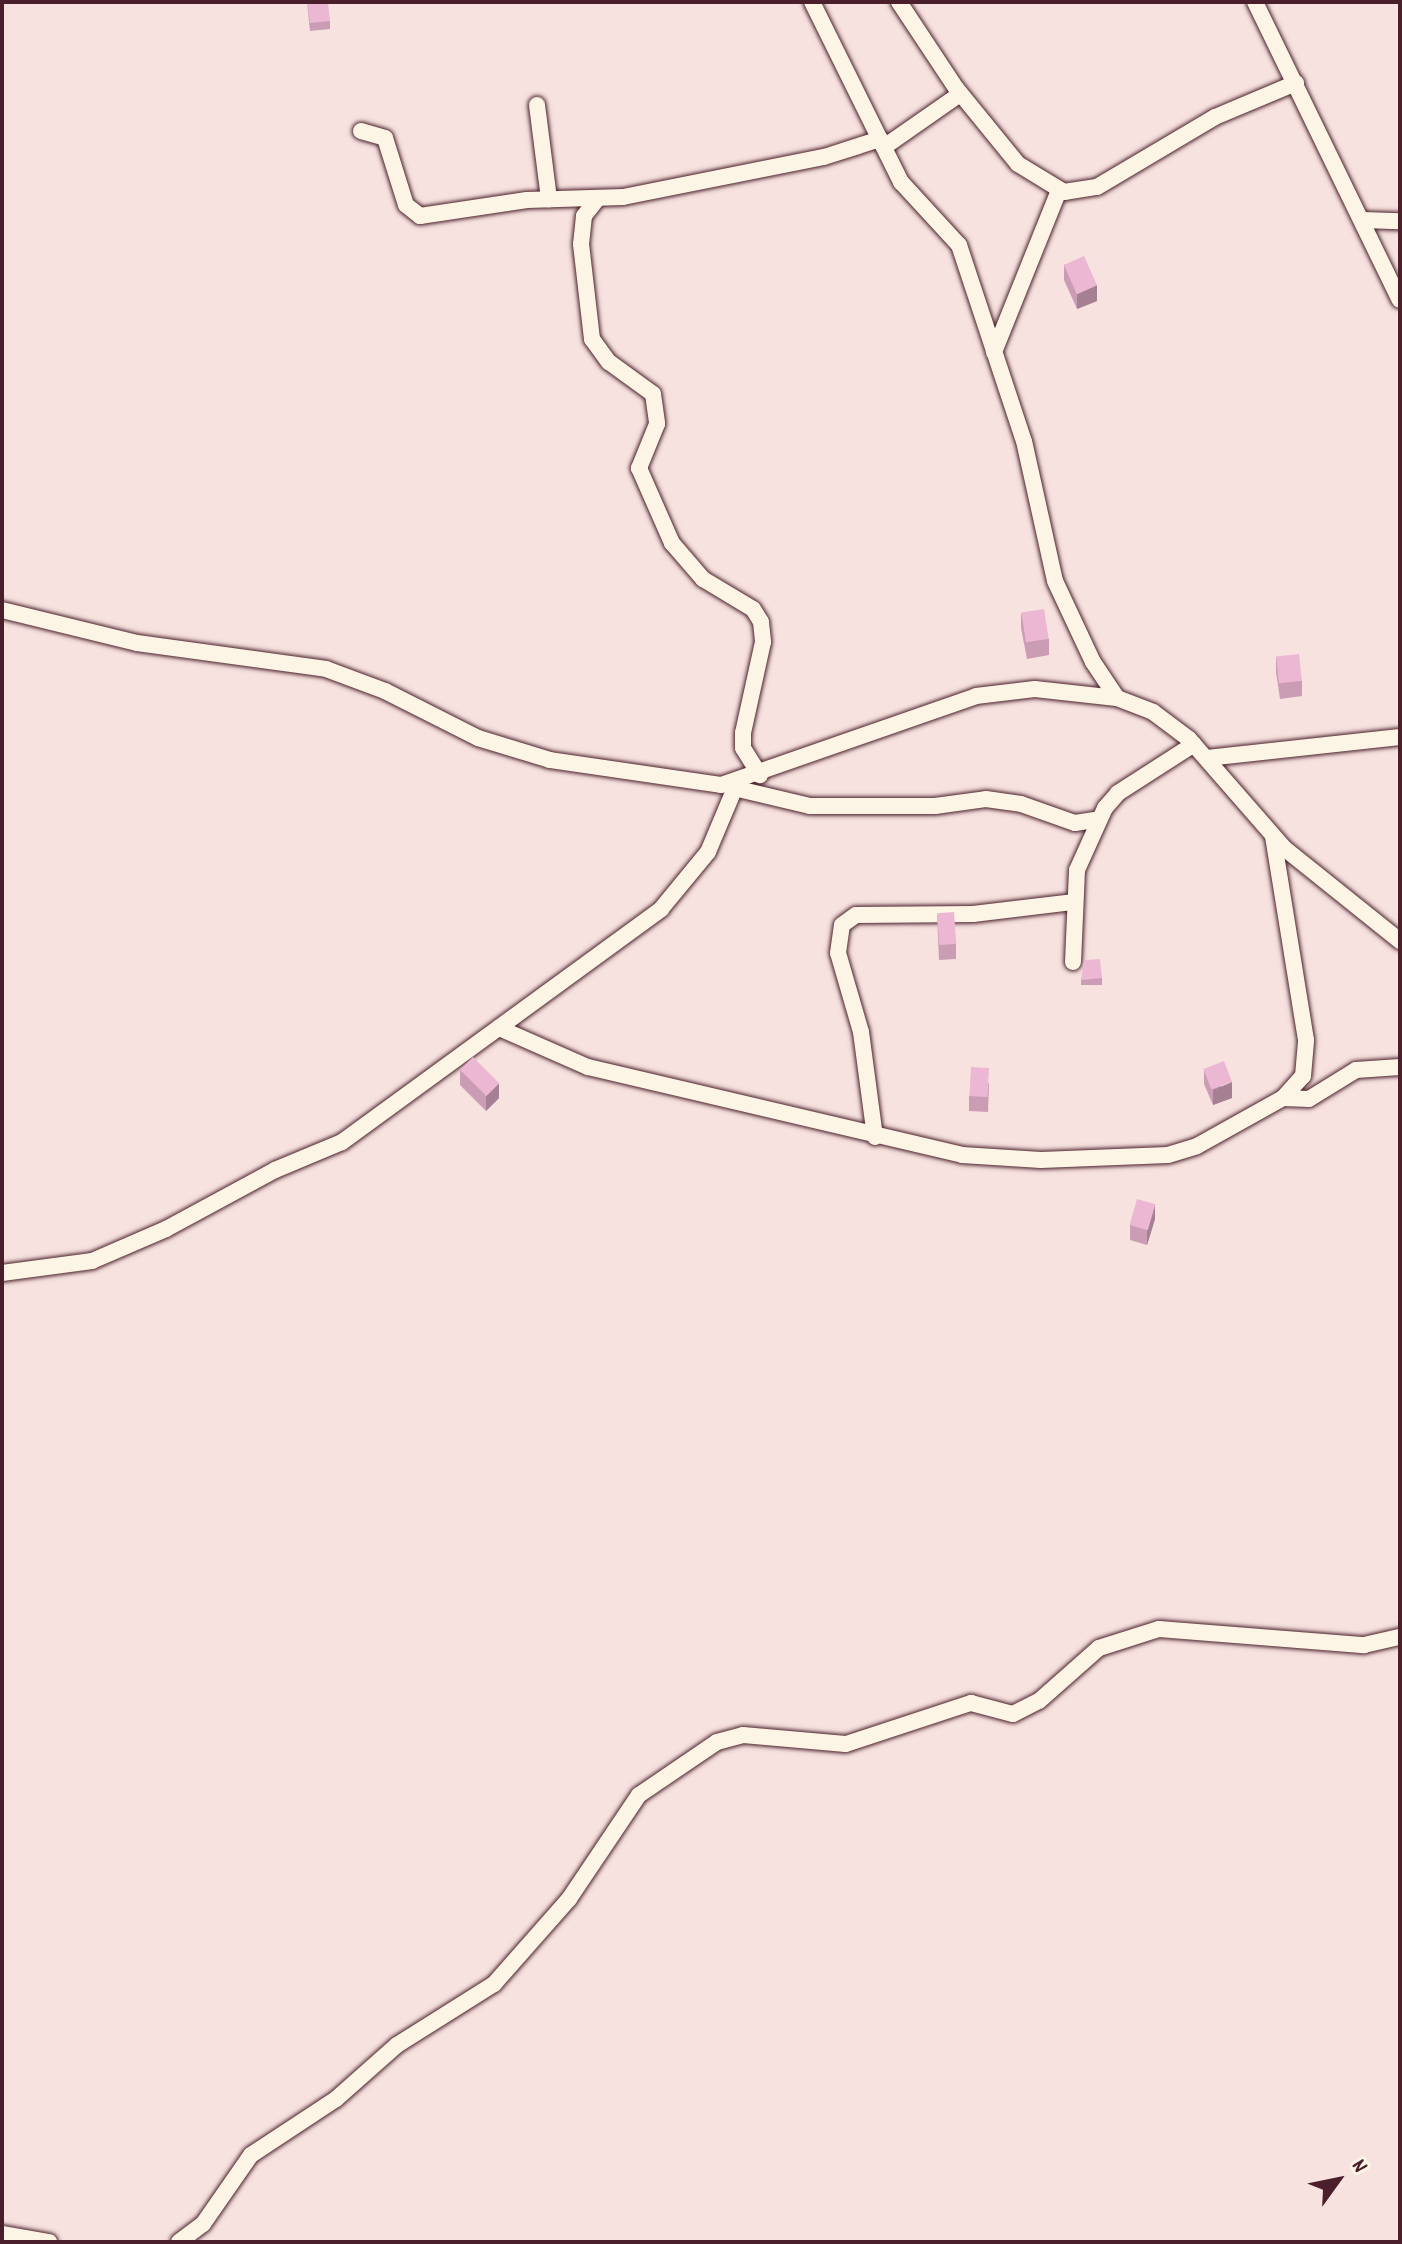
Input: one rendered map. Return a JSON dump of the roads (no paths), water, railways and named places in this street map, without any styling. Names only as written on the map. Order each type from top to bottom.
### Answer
[{"type":"street","points":[[812,2],[901,182],[959,245],[1037,488],[1055,581],[1093,662],[1117,698]]},
{"type":"street","points":[[899,2],[960,94],[1018,164],[1059,190],[1097,187],[1215,117],[1296,83]]},
{"type":"street","points":[[1255,2],[1400,300]]},
{"type":"street","points":[[361,131],[385,138],[413,213],[549,199],[598,198],[824,157],[882,143],[960,94]]},
{"type":"street","points":[[537,105],[549,199]]},
{"type":"street","points":[[994,352],[1059,190]]},
{"type":"street","points":[[598,198],[584,216],[581,244],[592,339],[609,362],[653,394],[657,424],[639,468],[666,533],[703,579],[753,609],[761,622],[763,642],[743,733],[743,748],[760,775]]},
{"type":"street","points":[[1363,220],[1400,221]]},
{"type":"street","points":[[2,610],[137,643],[326,669],[385,691],[478,738],[550,760],[736,786],[810,806],[935,806],[986,799],[1021,804],[1065,821],[1100,819]]},
{"type":"street","points":[[2,1273],[92,1261],[166,1229],[275,1170],[315,1157],[342,1142],[678,892],[708,852],[736,786],[976,696],[1035,689],[1117,698],[1153,712],[1194,744],[1273,836],[1400,941]]},
{"type":"street","points":[[1207,758],[1400,736]]},
{"type":"street","points":[[1073,962],[1077,870],[1100,819],[1118,793],[1194,744]]},
{"type":"street","points":[[499,1028],[588,1067],[875,1137],[962,1155],[1009,1158],[1168,1155],[1197,1146],[1283,1098],[1303,1076],[1306,1040],[1273,836]]},
{"type":"street","points":[[875,1137],[861,1032],[838,953],[842,925],[856,915],[973,914],[1074,902]]},
{"type":"street","points":[[1283,1098],[1309,1099],[1356,1070],[1400,1067]]},
{"type":"street","points":[[179,2242],[219,2204],[251,2155],[336,2099],[397,2045],[494,1984],[569,1899],[639,1795],[717,1742],[743,1735],[846,1744],[971,1703],[1013,1714],[1039,1701],[1099,1648],[1159,1629],[1364,1645],[1400,1637]]},
{"type":"street","points":[[2,2234],[49,2242]]}]
